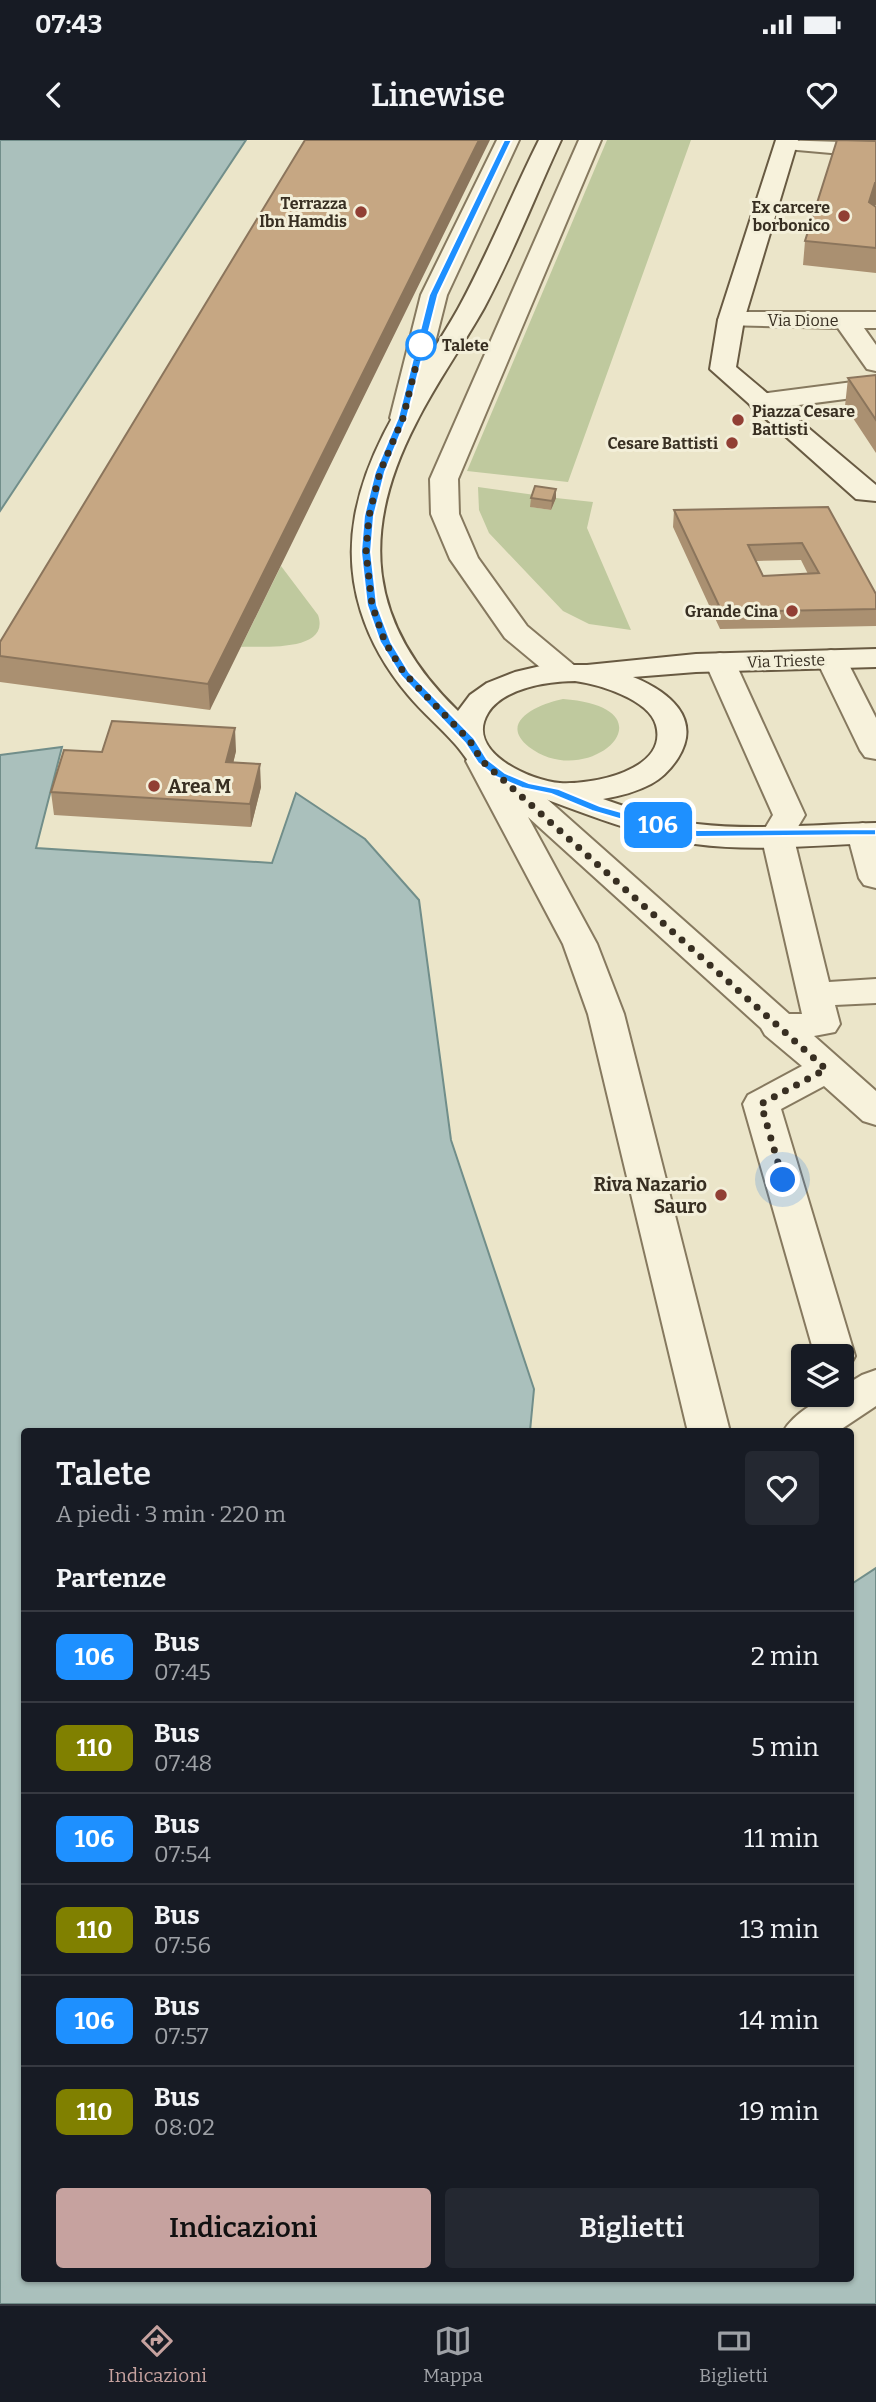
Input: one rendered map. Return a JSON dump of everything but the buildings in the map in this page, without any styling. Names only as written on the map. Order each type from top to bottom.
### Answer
[{"type":"street","points":[[403,418],[434,295],[508,140]]},
{"type":"street","points":[[550,140],[485,284],[403,418],[380,472],[369,516],[366,552],[372,605],[385,642],[404,673],[484,759],[876,1112]]},
{"type":"street","points":[[571,672],[516,632],[464,559],[445,514],[444,479],[590,140]]},
{"type":"street","points":[[873,499],[723,369],[731,320],[787,141],[874,147]]},
{"type":"street","name":"Via Dione","points":[[731,320],[876,320]]},
{"type":"street","points":[[845,320],[876,363]]},
{"type":"street","points":[[761,402],[876,387]]},
{"type":"street","name":"Via Trieste","points":[[571,672],[708,663],[876,658]]},
{"type":"street","points":[[831,659],[876,750]]},
{"type":"street","points":[[665,711],[680,673],[708,663],[789,815],[777,835],[822,1024],[779,1027]]},
{"type":"street","points":[[555,792],[591,792],[625,784],[652,771],[669,752],[673,731],[665,711],[644,692],[613,679],[571,672],[547,673],[512,682],[485,697],[470,718],[484,759],[580,944],[606,1014],[708,1428]]},
{"type":"street","points":[[484,759],[526,786],[555,792],[596,809],[697,834],[869,833],[876,878]]},
{"type":"street","points":[[815,994],[876,991]]},
{"type":"street","points":[[826,1069],[761,1104],[831,1344]]},
{"type":"street","points":[[809,1428],[855,1390]]},
{"type":"green space","points":[[607,140],[691,140],[568,482],[467,471]]},
{"type":"green space","points":[[478,487],[535,495],[531,507],[551,510],[556,498],[593,502],[587,528],[631,630],[589,624],[563,611],[489,533],[479,510]]},
{"type":"green space","points":[[281,566],[318,615],[319,627],[315,635],[305,641],[278,646],[241,647]]},
{"type":"green space","points":[[563,699],[597,706],[615,717],[619,730],[612,744],[597,754],[576,760],[552,759],[529,747],[520,738],[517,729],[520,721],[534,709]]},
{"type":"water","points":[[0,140],[246,140],[0,511]]},
{"type":"water","points":[[62,747],[36,848],[272,863],[296,793],[365,839],[419,900],[451,1140],[534,1389],[530,1428],[21,1428],[21,2282],[854,2282],[854,1582],[876,1568],[876,2304],[0,2304],[0,755]]},
{"type":"bus line","name":"106","points":[[508,140],[434,295],[403,418],[380,472],[369,516],[366,552],[372,605],[385,642],[404,673],[470,741],[482,761],[500,775],[526,786],[555,792],[596,809],[637,821],[697,834],[876,833]]},
{"type":"place","name":"Terrazza Ibn Hamdis","points":[[361,212]]},
{"type":"place","name":"Ex carcere borbonico","points":[[844,216]]},
{"type":"place","name":"Talete","points":[[421,345]]},
{"type":"place","name":"Piazza Cesare Battisti","points":[[738,420]]},
{"type":"place","name":"Cesare Battisti","points":[[732,443]]},
{"type":"place","name":"Grande Cina","points":[[792,611]]},
{"type":"place","name":"Area M","points":[[154,786]]},
{"type":"place","name":"Riva Nazario Sauro","points":[[721,1195]]},
{"type":"route","points":[[421,345],[403,418],[380,472],[369,516],[366,552],[372,605],[385,642],[404,673],[470,741],[482,761],[826,1069],[761,1104],[783,1180]]}]
